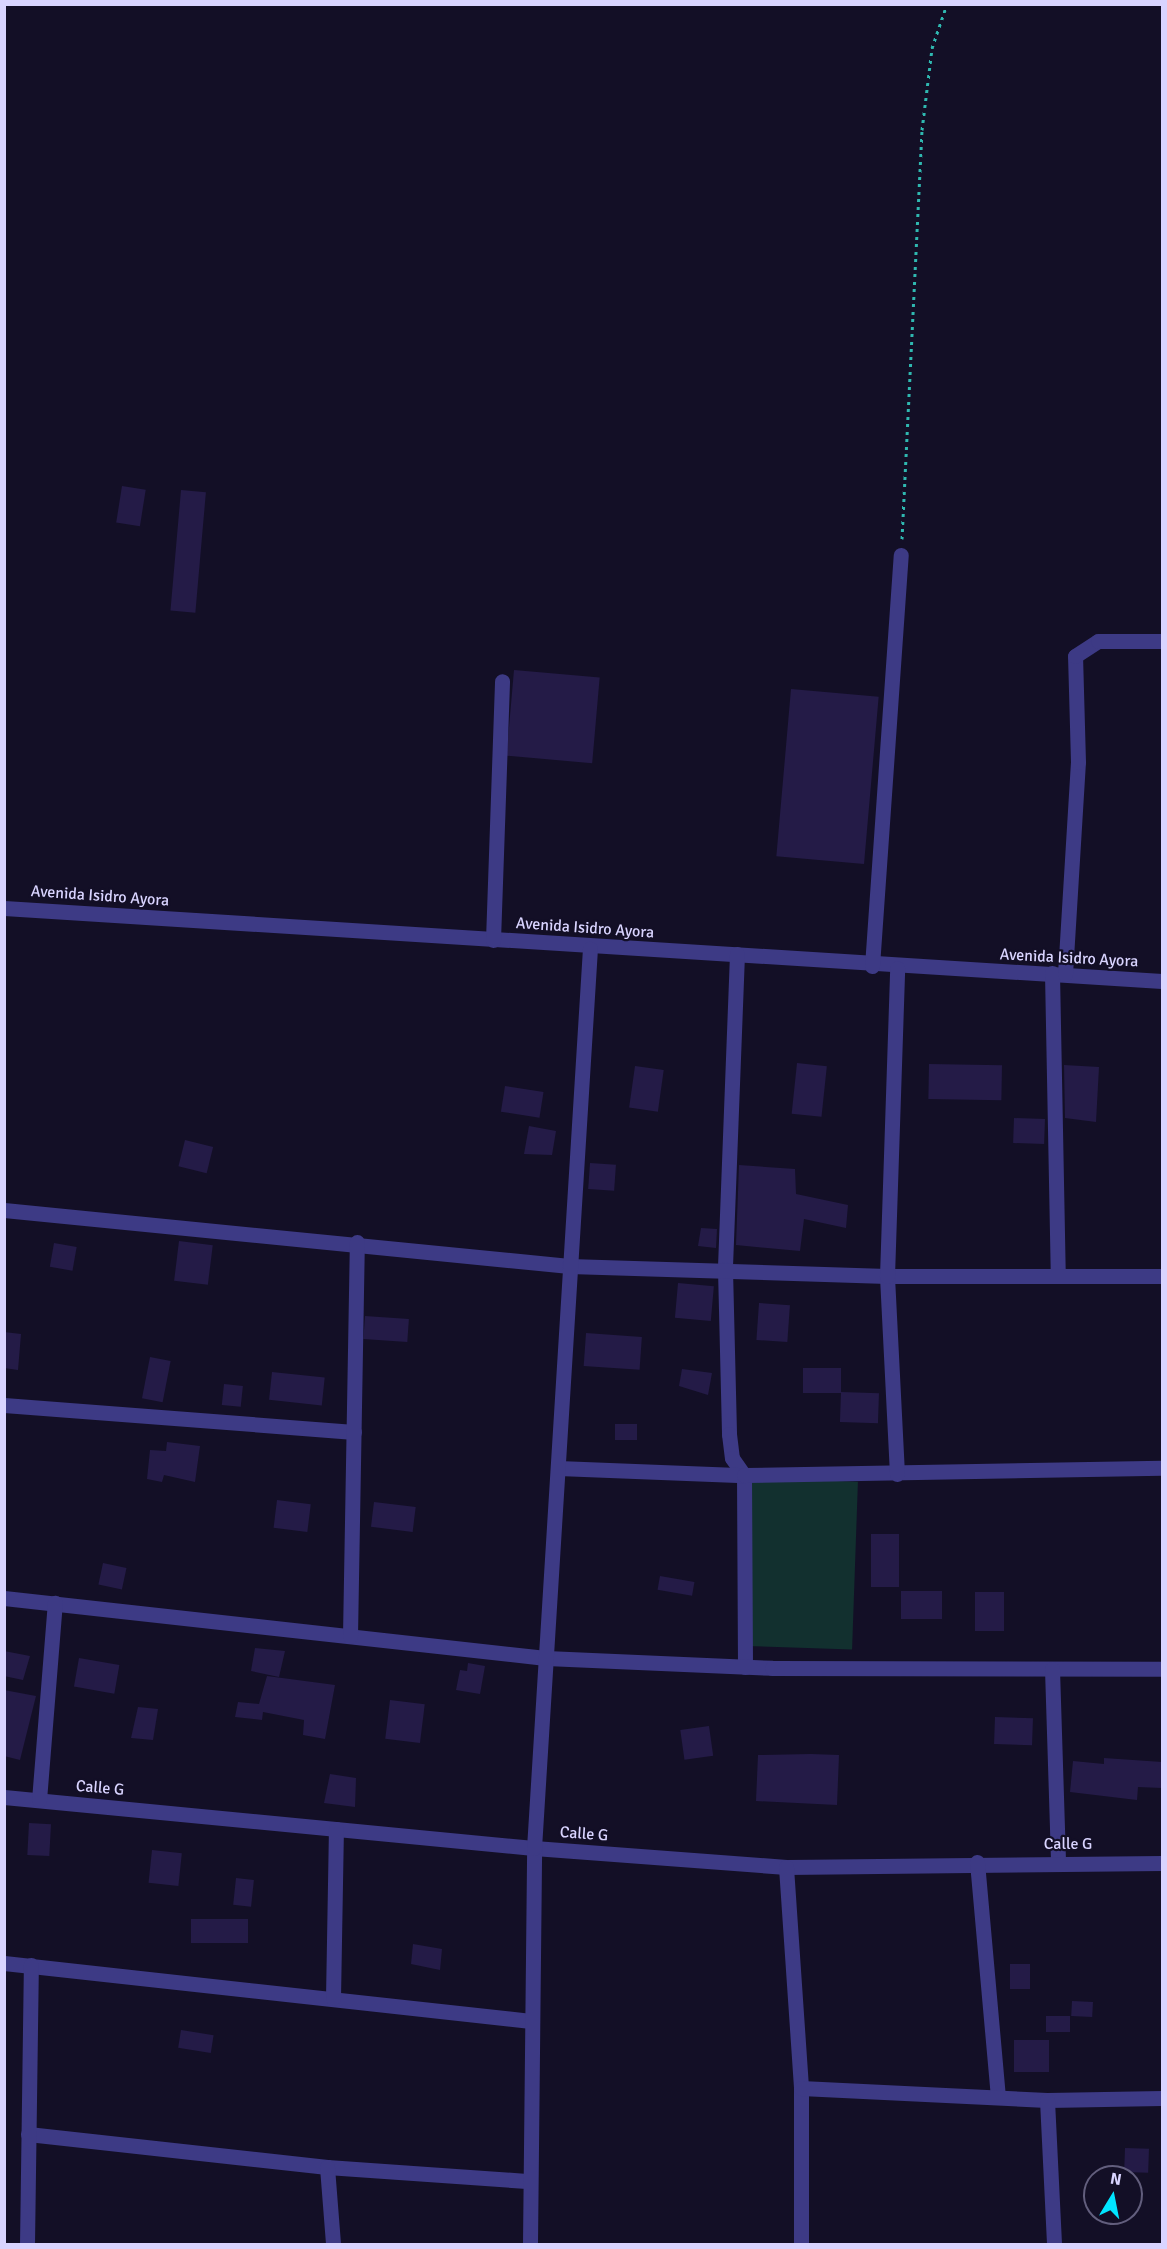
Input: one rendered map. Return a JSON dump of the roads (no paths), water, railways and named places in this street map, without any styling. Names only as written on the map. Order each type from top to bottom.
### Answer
[{"type":"street","points":[[872,966],[901,555]]},
{"type":"street","points":[[1058,1273],[1058,974],[1078,762],[1075,656],[1098,641],[1162,641]]},
{"type":"street","points":[[493,940],[502,681]]},
{"type":"street","name":"Avenida Isidro Ayora","points":[[4,908],[493,940],[590,949],[737,954],[897,968],[1058,974],[1162,981]]},
{"type":"street","points":[[530,2244],[527,2181],[534,1848],[590,949]]},
{"type":"street","points":[[737,954],[725,1269],[729,1434],[732,1458],[744,1475],[745,1667]]},
{"type":"street","points":[[897,968],[886,1276],[897,1474]]},
{"type":"street","points":[[4,1210],[357,1242],[569,1266],[725,1269],[886,1276],[1058,1273],[1162,1276]]},
{"type":"street","points":[[350,1636],[357,1242]]},
{"type":"street","points":[[4,1405],[354,1431]]},
{"type":"street","points":[[558,1468],[744,1475],[1162,1468]]},
{"type":"street","points":[[4,1598],[546,1658],[745,1667],[1162,1670]]},
{"type":"street","points":[[39,1800],[56,1603]]},
{"type":"street","points":[[1052,1669],[1058,1862]]},
{"type":"street","name":"Calle G","points":[[4,1797],[534,1848],[786,1867],[977,1862],[1162,1863]]},
{"type":"street","points":[[333,1998],[336,1829]]},
{"type":"street","points":[[977,1862],[998,2097]]},
{"type":"street","points":[[786,1867],[801,2088],[801,2244]]},
{"type":"street","points":[[4,1963],[531,2021]]},
{"type":"street","points":[[27,2244],[31,1965]]},
{"type":"street","points":[[801,2088],[1047,2100],[1162,2098]]},
{"type":"street","points":[[1047,2100],[1054,2244]]},
{"type":"street","points":[[28,2134],[327,2167],[527,2181]]},
{"type":"street","points":[[327,2167],[333,2244]]}]
